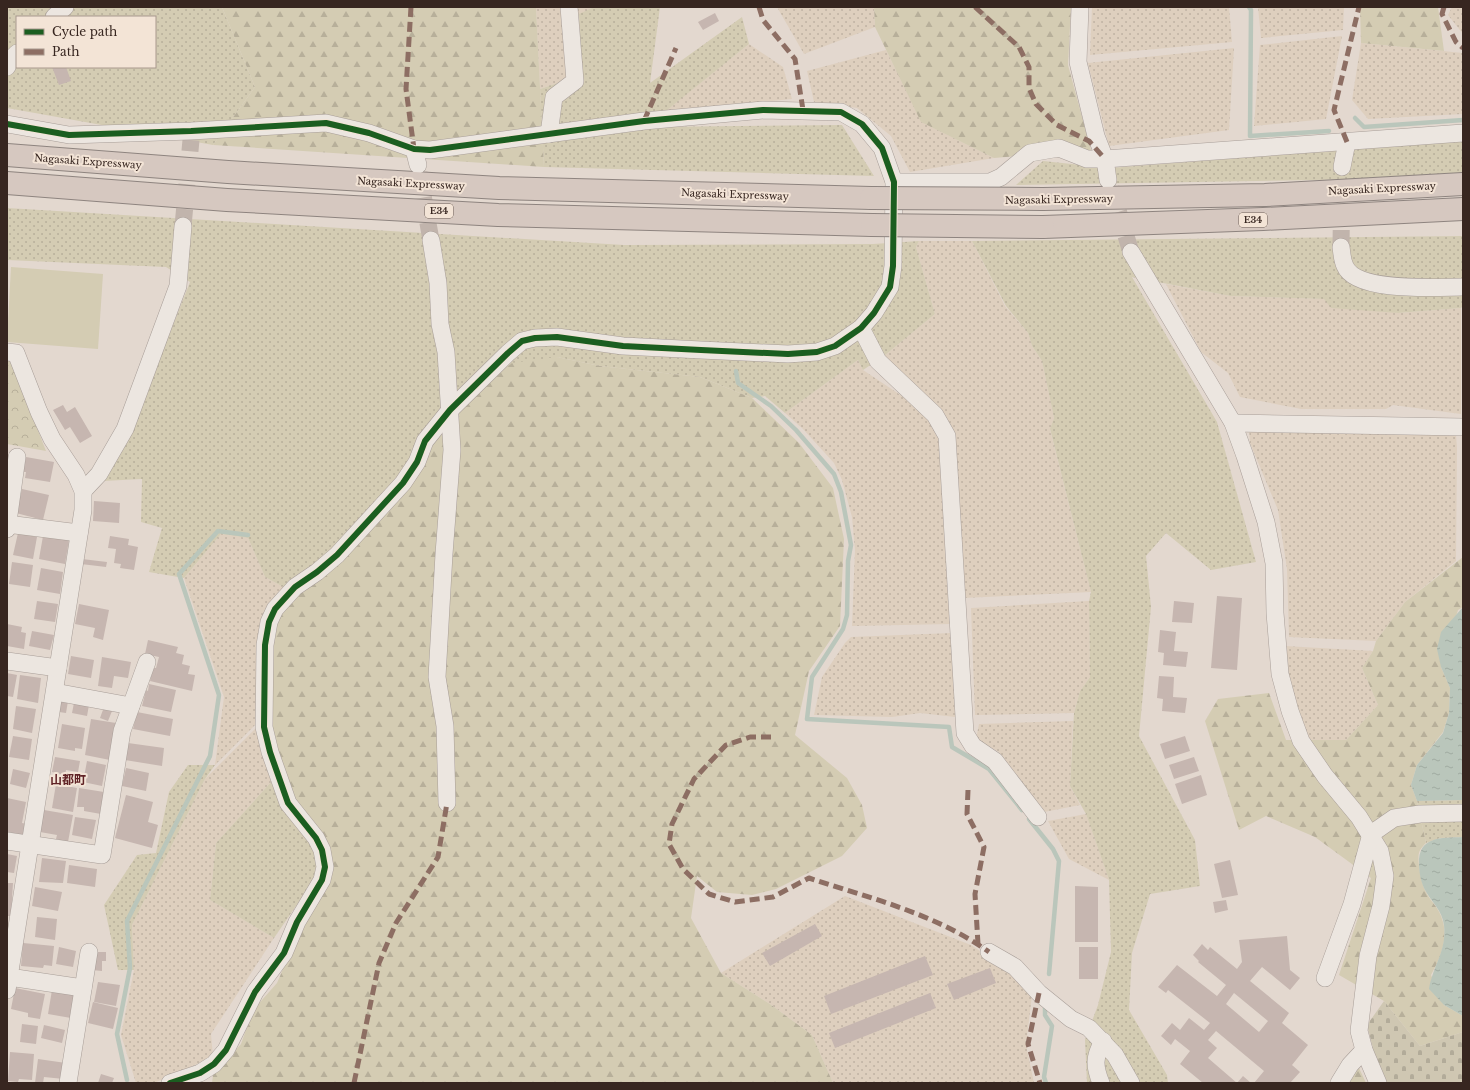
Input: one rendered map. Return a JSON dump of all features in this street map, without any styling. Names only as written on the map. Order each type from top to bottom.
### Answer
[{"type":"highway","name":"Nagasaki Expressway","points":[[7,155],[228,172],[491,187],[870,198],[1043,199],[1265,195],[1463,184]]},
{"type":"highway","name":"E34","points":[[7,183],[227,200],[498,215],[872,225],[1043,227],[1263,219],[1463,209]]},
{"type":"street","points":[[55,16],[65,7]]},
{"type":"street","points":[[549,134],[554,97],[575,81],[569,7]]},
{"type":"street","points":[[1080,7],[1078,62],[1096,136],[1105,159],[1108,180]]},
{"type":"street","points":[[7,67],[10,60],[16,54]]},
{"type":"street","points":[[7,124],[69,135],[191,136],[326,123],[369,133],[416,157],[430,150],[644,121],[763,110],[841,112],[862,124],[882,148],[894,182],[893,266],[890,287],[874,313],[861,328],[835,346],[816,352],[788,354],[624,346],[557,337],[535,338],[522,341],[450,410],[425,441],[417,462],[403,483],[337,555],[317,572],[295,587],[275,609],[269,622],[265,646],[264,727],[270,752],[288,803],[316,838],[322,850],[325,867],[322,880],[297,922],[284,953],[255,992],[226,1050],[214,1064],[200,1073],[170,1083]]},
{"type":"street","points":[[894,182],[990,182],[1001,177],[1030,154],[1059,148],[1087,159],[1105,159],[1463,133]]},
{"type":"street","points":[[1342,167],[1347,142]]},
{"type":"street","points":[[82,491],[99,474],[125,429],[178,286],[183,226]]},
{"type":"street","points":[[431,240],[438,283],[440,324],[446,352],[452,450],[437,677],[445,726],[447,803]]},
{"type":"street","points":[[1341,247],[1345,266],[1359,279],[1392,286],[1463,287]]},
{"type":"street","points":[[1130,252],[1233,423],[1256,489],[1269,535],[1274,563],[1275,613],[1280,674],[1290,711],[1301,741],[1325,776],[1359,816],[1380,851],[1385,876],[1381,906],[1368,956],[1359,1031],[1364,1050],[1378,1083]]},
{"type":"street","points":[[861,328],[878,361],[935,415],[947,436],[965,733],[972,746],[995,761],[1038,818]]},
{"type":"street","points":[[7,352],[16,353],[39,412],[52,439],[76,475],[82,491],[83,510],[31,844],[10,957],[8,983],[83,988]]},
{"type":"street","points":[[1233,423],[1463,427]]},
{"type":"street","points":[[17,458],[7,526],[79,533]]},
{"type":"street","points":[[7,661],[58,668]]},
{"type":"street","points":[[7,841],[102,855],[122,731],[147,662]]},
{"type":"street","points":[[54,692],[131,706]]},
{"type":"street","points":[[1325,978],[1352,904],[1371,834],[1394,818],[1420,814],[1463,813]]},
{"type":"street","points":[[68,1083],[89,952]]},
{"type":"street","points":[[989,952],[1015,967],[1039,993],[1071,1019],[1090,1028],[1114,1055],[1132,1083]]},
{"type":"street","points":[[1101,1083],[1096,1072],[1096,1054],[1103,1041]]},
{"type":"street","points":[[1339,1083],[1350,1064],[1364,1050]]},
{"type":"shaded area","points":[[536,7],[594,7],[579,15],[581,75],[540,89]]},
{"type":"shaded area","points":[[777,7],[874,7],[875,27],[804,54]]},
{"type":"shaded area","points":[[1092,7],[1229,7],[1232,42],[1090,55]]},
{"type":"shaded area","points":[[1258,7],[1344,7],[1343,30],[1261,38]]},
{"type":"shaded area","points":[[1452,7],[1463,7],[1463,34],[1448,15]]},
{"type":"shaded area","points":[[1342,36],[1326,119],[1254,126],[1260,45]]},
{"type":"shaded area","points":[[1361,43],[1463,53],[1463,114],[1368,119],[1352,100]]},
{"type":"shaded area","points":[[749,44],[783,67],[792,99],[664,112]]},
{"type":"shaded area","points":[[1234,48],[1229,130],[1109,146],[1088,63]]},
{"type":"shaded area","points":[[886,50],[922,122],[994,158],[910,172],[891,136],[857,108],[814,102],[807,71]]},
{"type":"shaded area","points":[[919,241],[972,241],[1005,306],[1028,333],[1032,346],[1042,361],[1054,418],[1050,430],[1091,592],[963,598],[952,432],[884,356],[935,314],[916,247]]},
{"type":"shaded area","points":[[1166,284],[1230,296],[1324,299],[1398,313],[1461,308],[1461,414],[1393,405],[1386,409],[1301,409],[1240,397],[1228,373],[1201,352]]},
{"type":"shaded area","points":[[858,360],[863,370],[911,402],[931,421],[941,437],[951,624],[852,626],[855,550],[852,517],[842,480],[834,463],[803,429],[785,413]]},
{"type":"shaded area","points":[[1249,430],[1456,434],[1456,561],[1405,602],[1376,641],[1289,637],[1287,569],[1278,510],[1250,443]]},
{"type":"shaded area","points":[[221,534],[248,538],[265,577],[285,588],[269,609],[256,651],[257,723],[215,765],[224,697],[184,578]]},
{"type":"shaded area","points":[[1089,601],[1090,677],[1080,691],[1074,713],[975,715],[971,608]]},
{"type":"shaded area","points":[[952,633],[955,717],[920,713],[892,717],[814,715],[822,677],[845,643],[851,637]]},
{"type":"shaded area","points":[[1285,646],[1373,651],[1362,668],[1378,705],[1346,740],[1309,740],[1290,700]]},
{"type":"shaded area","points":[[1073,721],[1070,786],[1080,805],[1044,812],[999,752],[976,739],[979,724]]},
{"type":"shaded area","points":[[258,726],[271,782],[216,843],[210,900],[274,938],[211,1034],[213,1057],[154,1083],[136,1083],[121,1035],[134,970],[132,925],[205,779]]},
{"type":"shaded area","points":[[1086,814],[1109,880],[1069,859],[1048,821]]},
{"type":"shaded area","points":[[845,896],[971,945],[1013,973],[1032,995],[1026,1045],[1034,1083],[833,1083],[812,1035],[770,1004],[721,973]]},
{"type":"green space","points":[[7,7],[222,7],[255,87],[213,145],[7,108]]},
{"type":"green space","points":[[222,7],[536,7],[544,167],[213,145],[255,87]]},
{"type":"green space","points":[[594,7],[660,7],[650,83],[742,17],[749,44],[646,127],[842,125],[874,176],[544,167],[540,89],[581,75],[579,14]]},
{"type":"green space","points":[[874,7],[1071,7],[1068,65],[1091,150],[994,158],[921,122],[875,27]]},
{"type":"green space","points":[[1360,7],[1438,7],[1444,51],[1361,43]]},
{"type":"green space","points":[[1463,141],[1463,173],[1373,179],[1016,185],[1043,161],[1110,168]]},
{"type":"green space","points":[[7,208],[624,245],[873,244],[919,241],[916,247],[935,314],[884,356],[863,370],[858,360],[785,413],[765,396],[752,398],[700,377],[600,366],[557,357],[420,469],[294,593],[265,577],[248,538],[221,534],[184,578],[149,572],[162,528],[141,522],[142,479],[103,481],[169,335],[190,282],[166,267],[7,260]]},
{"type":"green space","points":[[1463,236],[1463,306],[1461,308],[1398,313],[1331,308],[1324,299],[1230,296],[1132,277],[1217,422],[1256,562],[1211,570],[1166,533],[1146,556],[1151,607],[1139,736],[1195,840],[1200,886],[1150,894],[1132,953],[1129,1010],[1167,1075],[1168,1083],[1087,1083],[1085,1040],[1098,1005],[1111,952],[1109,880],[1086,814],[1070,786],[1074,713],[1080,691],[1090,677],[1089,601],[1091,592],[1050,429],[1054,418],[1042,361],[1032,346],[1028,333],[1006,306],[972,241]]},
{"type":"green space","points":[[11,267],[103,274],[98,349],[7,342]]},
{"type":"green space","points":[[557,357],[600,366],[700,377],[752,398],[799,443],[833,488],[844,539],[840,626],[809,671],[795,735],[847,778],[862,805],[867,828],[842,856],[776,889],[752,895],[717,892],[697,876],[691,918],[721,973],[770,1004],[812,1035],[833,1083],[212,1083],[213,1075],[241,1044],[253,1010],[277,983],[298,934],[331,872],[294,799],[278,754],[269,713],[269,656],[277,618],[294,593],[319,576],[441,426],[512,363]]},
{"type":"green space","points":[[7,360],[11,361],[46,451],[7,444]]},
{"type":"green space","points":[[1463,557],[1463,607],[1458,610],[1441,667],[1450,688],[1449,713],[1443,732],[1417,765],[1411,785],[1417,801],[1426,843],[1419,853],[1421,877],[1427,894],[1437,908],[1441,917],[1444,929],[1444,942],[1431,975],[1444,1005],[1463,1016],[1463,1032],[1420,1046],[1384,1001],[1339,975],[1371,878],[1315,837],[1266,816],[1239,830],[1205,721],[1218,699],[1269,693],[1286,740],[1346,740],[1378,705],[1362,668],[1373,651],[1376,641],[1405,602]]},
{"type":"green space","points":[[188,765],[215,765],[205,779],[132,925],[134,970],[118,970],[104,905],[137,855],[156,853],[169,792]]},
{"type":"green space","points":[[271,782],[318,855],[316,877],[274,938],[210,900],[216,843]]},
{"type":"green space","points":[[1463,800],[1463,837],[1440,838],[1426,843],[1417,801]]},
{"type":"green space","points":[[1384,1001],[1420,1046],[1463,1032],[1463,1083],[1387,1083],[1378,1068],[1367,1025]]},
{"type":"green space","points":[[1359,1068],[1366,1083],[1345,1083]]},
{"type":"water","points":[[1463,607],[1463,800],[1417,801],[1411,785],[1417,765],[1443,733],[1449,713],[1450,688],[1441,667],[1437,649],[1441,632]]},
{"type":"water","points":[[1463,837],[1463,1016],[1444,1005],[1429,989],[1442,950],[1444,925],[1439,911],[1424,887],[1420,877],[1419,864],[1422,848],[1427,843],[1432,840]]},
{"type":"building","points":[[715,13],[719,21],[703,30],[698,22]]},
{"type":"building","points":[[52,68],[66,68],[71,81],[59,85]]},
{"type":"building","points":[[63,405],[67,412],[75,407],[92,436],[80,443],[70,427],[65,430],[53,410]]},
{"type":"building","points":[[26,457],[54,462],[50,482],[25,478],[26,472],[23,472]]},
{"type":"building","points":[[22,489],[49,495],[43,520],[16,513]]},
{"type":"building","points":[[94,501],[120,503],[119,523],[93,521]]},
{"type":"building","points":[[18,533],[37,537],[33,559],[13,555]]},
{"type":"building","points":[[43,536],[69,540],[65,564],[39,559]]},
{"type":"building","points":[[110,536],[129,539],[128,545],[138,547],[134,570],[120,568],[121,564],[114,563],[116,549],[108,548]]},
{"type":"building","points":[[82,559],[107,562],[106,567],[81,564]]},
{"type":"building","points":[[12,562],[33,565],[30,587],[9,584]]},
{"type":"building","points":[[41,568],[63,572],[60,594],[37,590]]},
{"type":"building","points":[[1217,596],[1242,598],[1237,670],[1211,668]]},
{"type":"building","points":[[37,601],[58,604],[55,622],[34,619]]},
{"type":"building","points":[[1174,601],[1194,603],[1192,623],[1172,622]]},
{"type":"building","points":[[79,604],[109,610],[103,640],[93,637],[95,628],[75,624]]},
{"type":"building","points":[[7,624],[22,627],[21,632],[26,633],[24,649],[7,646]]},
{"type":"building","points":[[1160,630],[1176,632],[1174,651],[1188,652],[1186,667],[1163,665],[1164,653],[1158,652]]},
{"type":"building","points":[[32,631],[54,635],[50,650],[29,646]]},
{"type":"building","points":[[148,640],[178,647],[176,653],[184,655],[182,664],[190,666],[188,674],[195,675],[192,691],[150,681],[153,668],[156,668],[159,657],[145,654]]},
{"type":"building","points":[[71,656],[94,660],[91,678],[68,674]]},
{"type":"building","points":[[102,657],[131,662],[128,678],[114,676],[112,688],[98,686]]},
{"type":"building","points":[[7,673],[17,675],[13,697],[7,696]]},
{"type":"building","points":[[20,675],[41,678],[38,703],[17,699]]},
{"type":"building","points":[[1159,676],[1174,677],[1173,697],[1187,698],[1185,713],[1162,711],[1163,699],[1157,698]]},
{"type":"building","points":[[149,684],[176,690],[171,712],[142,706]]},
{"type":"building","points":[[61,700],[68,701],[66,713],[59,712]]},
{"type":"building","points":[[74,703],[89,705],[87,716],[72,713]]},
{"type":"building","points":[[16,706],[36,709],[32,733],[13,729]]},
{"type":"building","points":[[104,707],[112,711],[108,721],[100,718]]},
{"type":"building","points":[[137,712],[173,719],[170,736],[133,729]]},
{"type":"building","points":[[91,719],[116,723],[110,760],[85,755]]},
{"type":"building","points":[[62,724],[85,728],[82,749],[75,748],[75,751],[58,748]]},
{"type":"building","points":[[13,736],[32,739],[29,760],[9,757]]},
{"type":"building","points":[[1185,736],[1190,751],[1165,759],[1160,744]]},
{"type":"building","points":[[128,743],[164,748],[162,766],[125,760]]},
{"type":"building","points":[[55,757],[80,761],[78,772],[66,770],[65,775],[52,772]]},
{"type":"building","points":[[1194,757],[1199,771],[1174,779],[1169,765]]},
{"type":"building","points":[[87,761],[106,765],[102,786],[83,782]]},
{"type":"building","points":[[126,768],[149,773],[146,791],[122,786]]},
{"type":"building","points":[[13,769],[30,773],[26,788],[10,784]]},
{"type":"building","points":[[1201,775],[1207,795],[1182,804],[1175,784]]},
{"type":"building","points":[[56,784],[77,788],[73,812],[52,808]]},
{"type":"building","points":[[79,788],[104,792],[101,814],[84,811],[84,807],[77,807]]},
{"type":"building","points":[[126,795],[153,802],[148,822],[158,825],[152,848],[115,838]]},
{"type":"building","points":[[7,798],[26,802],[22,823],[27,824],[24,835],[7,832]]},
{"type":"building","points":[[44,810],[73,815],[68,842],[56,839],[57,835],[40,832]]},
{"type":"building","points":[[75,817],[96,820],[92,839],[72,835]]},
{"type":"building","points":[[7,854],[17,856],[14,873],[7,872]]},
{"type":"building","points":[[42,858],[66,861],[63,883],[39,882]]},
{"type":"building","points":[[1230,860],[1238,895],[1222,898],[1214,864]]},
{"type":"building","points":[[69,865],[97,869],[95,887],[67,883]]},
{"type":"building","points":[[7,883],[13,883],[11,916],[7,916]]},
{"type":"building","points":[[1075,886],[1098,887],[1098,942],[1075,942]]},
{"type":"building","points":[[35,887],[62,892],[58,911],[32,906]]},
{"type":"building","points":[[1226,900],[1228,910],[1215,913],[1213,902]]},
{"type":"building","points":[[37,917],[57,919],[55,940],[35,937]]},
{"type":"building","points":[[815,924],[822,936],[770,966],[762,953]]},
{"type":"building","points":[[1287,936],[1290,970],[1300,978],[1290,990],[1262,967],[1250,981],[1289,1013],[1282,1023],[1308,1045],[1292,1065],[1300,1072],[1290,1083],[1254,1083],[1264,1071],[1216,1031],[1208,1040],[1217,1048],[1208,1058],[1237,1083],[1203,1083],[1180,1064],[1190,1051],[1175,1039],[1171,1045],[1161,1036],[1172,1023],[1180,1030],[1189,1018],[1204,1030],[1210,1023],[1168,990],[1166,993],[1158,987],[1177,965],[1217,996],[1226,985],[1198,962],[1199,961],[1193,955],[1202,944],[1208,950],[1210,947],[1237,969],[1242,962],[1239,940]],"holes":[[[1234,993],[1268,1021],[1259,1032],[1226,1004]]]},
{"type":"building","points":[[23,943],[54,946],[52,966],[44,965],[43,968],[21,966]]},
{"type":"building","points":[[59,947],[76,951],[73,967],[56,964]]},
{"type":"building","points":[[1079,947],[1098,947],[1098,979],[1079,979]]},
{"type":"building","points":[[93,952],[106,952],[106,961],[102,961],[102,971],[92,970]]},
{"type":"building","points":[[925,956],[933,975],[831,1014],[824,996]]},
{"type":"building","points":[[990,968],[996,983],[954,1000],[947,984]]},
{"type":"building","points":[[98,982],[120,985],[116,1006],[94,1002]]},
{"type":"building","points":[[15,988],[45,994],[40,1019],[28,1017],[28,1013],[11,1009]]},
{"type":"building","points":[[52,990],[75,994],[71,1018],[48,1014]]},
{"type":"building","points":[[930,993],[936,1008],[835,1048],[829,1033]]},
{"type":"building","points":[[93,1002],[118,1008],[113,1029],[88,1023]]},
{"type":"building","points":[[22,1024],[38,1026],[36,1044],[20,1042]]},
{"type":"building","points":[[44,1025],[65,1030],[62,1043],[41,1038]]},
{"type":"building","points":[[10,1052],[34,1054],[32,1080],[19,1079],[18,1082],[8,1081]]},
{"type":"building","points":[[38,1059],[66,1063],[64,1079],[44,1077],[43,1083],[35,1083]]},
{"type":"building","points":[[101,1074],[114,1078],[112,1083],[98,1083]]},
{"type":"building","points":[[1243,1076],[1251,1083],[1237,1083]]},
{"type":"waterway","points":[[1249,7],[1251,10],[1250,136],[1329,131]]},
{"type":"waterway","points":[[1355,118],[1364,127],[1463,120]]},
{"type":"waterway","points":[[736,371],[738,383],[771,406],[796,430],[834,474],[841,492],[851,545],[848,561],[847,615],[843,629],[812,677],[807,719],[949,727],[952,747],[989,769],[1022,810]]},
{"type":"waterway","points":[[127,1080],[117,1034],[130,968],[127,921],[210,756],[219,695],[179,574],[218,531],[248,535]]},
{"type":"waterway","points":[[1029,819],[1053,849],[1059,861],[1049,974]]},
{"type":"waterway","points":[[1045,1007],[1045,1015],[1052,1026],[1044,1077],[1046,1083]]},
{"type":"tunnel","points":[[183,226],[191,140]]},
{"type":"tunnel","points":[[1341,247],[1342,167]]},
{"type":"tunnel","points":[[419,173],[431,240]]},
{"type":"tunnel","points":[[1111,188],[1131,252]]},
{"type":"marked path","points":[[411,7],[406,89],[414,149]]},
{"type":"marked path","points":[[759,7],[763,20],[795,59],[803,110]]},
{"type":"marked path","points":[[975,7],[1019,47],[1029,67],[1029,88],[1036,104],[1057,125],[1089,141],[1105,159]]},
{"type":"marked path","points":[[1347,142],[1334,110],[1359,7]]},
{"type":"marked path","points":[[1444,7],[1442,14],[1456,42],[1463,48]]},
{"type":"marked path","points":[[644,121],[676,48]]},
{"type":"marked path","points":[[771,737],[750,737],[726,745],[694,779],[672,824],[669,844],[683,869],[709,894],[735,902],[773,897],[809,878],[879,900],[925,917],[969,939],[989,952]]},
{"type":"marked path","points":[[968,790],[967,814],[984,847],[975,894],[978,944]]},
{"type":"marked path","points":[[354,1083],[379,963],[396,923],[438,857],[447,803]]},
{"type":"marked path","points":[[1039,993],[1028,1044],[1040,1083]]},
{"type":"cycle path","points":[[7,124],[69,135],[191,131],[326,123],[369,133],[414,149],[430,150],[644,121],[763,110],[841,112],[862,124],[882,148],[894,182],[893,266],[890,287],[874,313],[861,328],[835,346],[817,352],[788,354],[623,346],[557,337],[535,338],[522,341],[450,410],[425,441],[417,462],[403,483],[337,555],[317,572],[295,587],[275,609],[269,622],[265,645],[264,727],[270,752],[288,803],[316,838],[322,850],[325,867],[322,880],[297,922],[284,953],[255,992],[226,1050],[214,1064],[200,1073],[170,1083]]},
{"type":"district","name":"山都町","points":[[68,780]]}]
